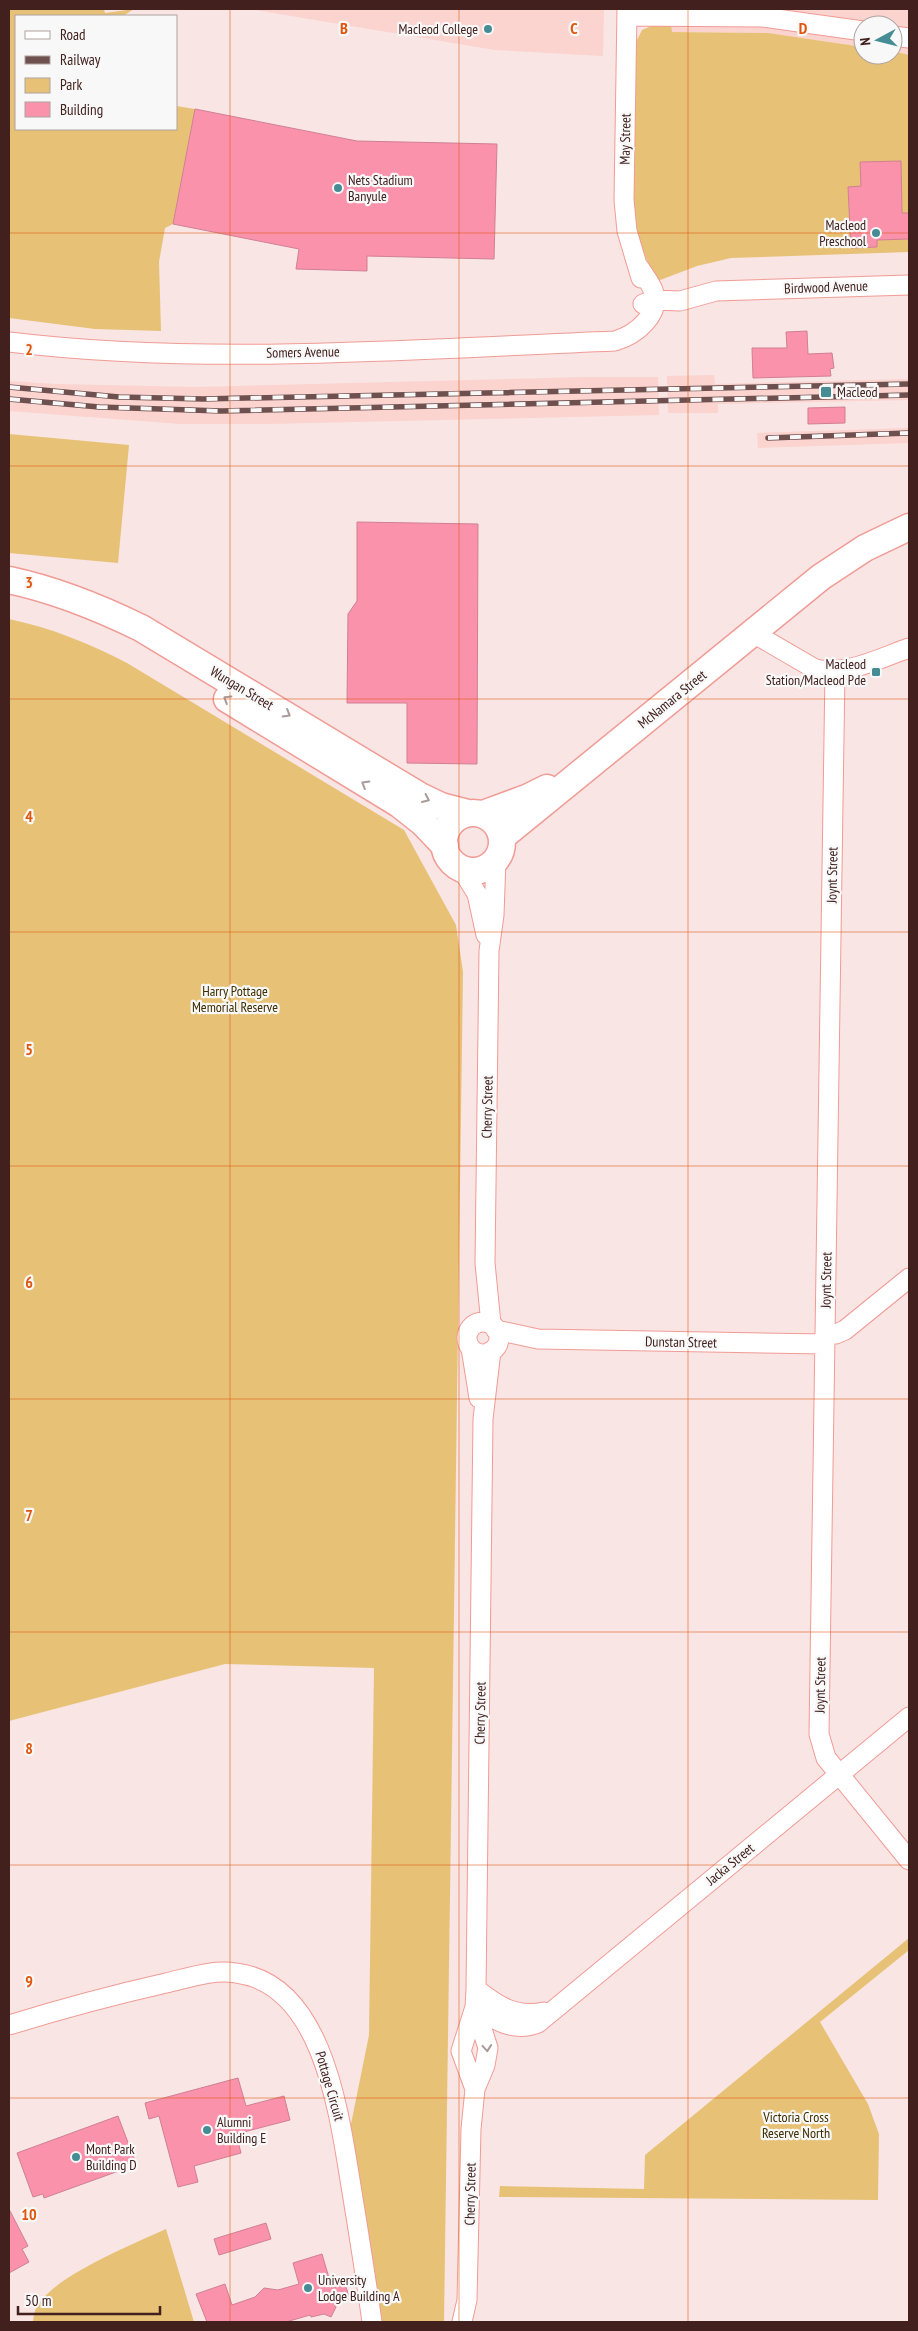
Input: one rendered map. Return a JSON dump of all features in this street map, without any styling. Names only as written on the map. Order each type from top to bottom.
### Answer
[{"type":"street","points":[[627,12],[770,18],[853,30]]},
{"type":"street","name":"May Street","points":[[627,12],[624,200],[627,231],[644,295],[650,304]]},
{"type":"street","name":"Birdwood Avenue","points":[[650,304],[684,312],[742,291],[909,285]]},
{"type":"street","name":"Somers Avenue","points":[[9,342],[107,351],[193,354],[497,347],[597,342],[633,320],[650,304]]},
{"type":"street","name":"McNamara Street","points":[[499,849],[592,765],[821,577],[847,558],[870,545],[909,528]]},
{"type":"street","name":"Wungan Street","points":[[9,580],[69,596],[101,608],[141,628],[420,796],[442,806],[475,814]]},
{"type":"street","name":"Wungan Street","points":[[9,596],[61,609],[101,625],[132,641],[399,804],[424,823],[445,846]]},
{"type":"street","points":[[753,633],[815,669],[835,671],[863,664],[909,648]]},
{"type":"street","name":"Joynt Street","points":[[835,671],[819,1734],[822,1749],[839,1774],[909,1860]]},
{"type":"street","name":"McNamara Street","points":[[475,814],[529,797],[592,765]]},
{"type":"street","points":[[475,814],[496,823],[499,849],[480,870],[461,868],[453,863],[445,846],[448,829],[459,816],[475,814]]},
{"type":"street","name":"Cherry Street","points":[[475,2089],[461,2051],[475,1998],[483,1418],[493,1338],[485,1263],[489,950],[494,915],[499,849]]},
{"type":"street","name":"Cherry Street","points":[[461,868],[477,894],[489,950]]},
{"type":"street","name":"Cherry Street","points":[[483,1418],[471,1348],[467,1337],[472,1326],[485,1263]]},
{"type":"street","name":"Dunstan Street","points":[[493,1338],[825,1339],[845,1330],[909,1278]]},
{"type":"street","points":[[471,1348],[479,1353],[493,1338],[481,1322],[472,1326]]},
{"type":"street","name":"Jacka Street","points":[[475,1998],[496,2021],[518,2027],[529,2027],[538,2023],[550,2011],[909,1717]]},
{"type":"street","name":"Pottage Circuit","points":[[9,2025],[69,2006],[133,1990],[222,1972],[254,1977],[271,1986],[287,1998],[319,2047],[335,2098],[372,2322]]},
{"type":"street","name":"Cherry Street","points":[[462,2322],[467,2300],[475,2089],[485,2065],[488,2048],[475,1998]]},
{"type":"street","name":"Cherry Street","points":[[467,2300],[472,2322]]},
{"type":"shaded area","name":"Macleod College","points":[[250,9],[604,9],[603,56],[495,50]]},
{"type":"shaded area","points":[[648,9],[909,9],[909,55],[903,54],[903,15],[853,15],[853,46],[768,33],[672,32],[647,27]]},
{"type":"shaded area","points":[[714,375],[715,384],[909,379],[909,400],[718,404],[718,413],[668,413],[667,376]]},
{"type":"shaded area","points":[[586,377],[658,377],[659,415],[266,424],[181,424],[9,411],[9,381],[195,387]]},
{"type":"shaded area","points":[[909,428],[909,443],[758,448],[757,433]]},
{"type":"green space","points":[[9,9],[104,9],[105,13],[134,9],[125,15],[15,15],[15,130],[178,130],[178,106],[195,109],[173,224],[165,228],[159,262],[161,331],[95,329],[9,318]]},
{"type":"green space","points":[[654,25],[671,25],[672,32],[768,33],[853,46],[853,65],[903,65],[903,54],[909,55],[909,252],[731,258],[697,266],[655,282],[638,237],[633,207],[636,42],[642,30]]},
{"type":"green space","points":[[9,434],[129,445],[118,563],[9,553]]},
{"type":"green space","name":"Harry Pottage Memorial Reserve","points":[[9,619],[70,637],[127,663],[404,830],[456,925],[463,972],[444,2322],[379,2322],[349,2134],[369,2035],[374,1668],[225,1664],[9,1721]]},
{"type":"green space","name":"Victoria Cross Reserve North","points":[[909,1938],[909,1950],[820,2022],[868,2104],[879,2134],[878,2200],[499,2197],[500,2186],[644,2189],[645,2155]]},
{"type":"green space","points":[[166,2229],[194,2322],[33,2322],[35,2311],[43,2299],[56,2286],[93,2263]]},
{"type":"building","name":"Nets Stadium Banyule","points":[[195,109],[357,141],[497,144],[494,259],[367,256],[367,271],[296,269],[299,249],[173,224]]},
{"type":"building","points":[[901,161],[902,213],[909,213],[909,239],[877,240],[877,247],[851,248],[848,187],[861,186],[860,162]]},
{"type":"building","points":[[807,331],[808,354],[832,353],[834,368],[830,369],[831,376],[753,378],[752,348],[787,348],[786,332]]},
{"type":"building","points":[[845,407],[845,423],[808,424],[808,408]]},
{"type":"building","points":[[357,522],[478,524],[477,764],[407,763],[407,703],[347,703],[348,614],[357,601]]},
{"type":"building","name":"Alumni Building E","points":[[238,2078],[246,2106],[284,2096],[290,2120],[236,2134],[241,2153],[194,2166],[198,2182],[178,2187],[159,2116],[149,2119],[145,2103]]},
{"type":"building","name":"Mont Park Building D","points":[[118,2116],[135,2161],[126,2164],[127,2168],[44,2198],[43,2194],[33,2197],[17,2153]]},
{"type":"building","points":[[9,2209],[28,2246],[22,2249],[29,2262],[9,2273]]},
{"type":"building","points":[[266,2223],[271,2239],[219,2255],[214,2239]]},
{"type":"building","name":"University Lodge Building A","points":[[322,2254],[332,2288],[345,2284],[350,2299],[335,2304],[336,2307],[331,2317],[324,2314],[311,2317],[310,2315],[286,2322],[207,2322],[196,2294],[225,2284],[232,2305],[255,2297],[264,2288],[278,2290],[299,2284],[293,2263]]},
{"type":"railway","points":[[9,387],[119,397],[203,399],[909,384]]},
{"type":"railway","points":[[9,399],[99,407],[221,411],[909,395]]},
{"type":"railway","points":[[768,438],[909,433]]},
{"type":"place","name":"Macleod College","points":[[488,29]]},
{"type":"place","name":"Nets Stadium Banyule","points":[[338,188]]},
{"type":"place","name":"Macleod Preschool","points":[[876,233]]},
{"type":"place","name":"Macleod","points":[[826,392]]},
{"type":"place","name":"Macleod Station/Macleod Pde","points":[[876,672]]},
{"type":"place","name":"Alumni Building E","points":[[207,2130]]},
{"type":"place","name":"Mont Park Building D","points":[[76,2157]]},
{"type":"place","name":"University Lodge Building A","points":[[308,2288]]}]
